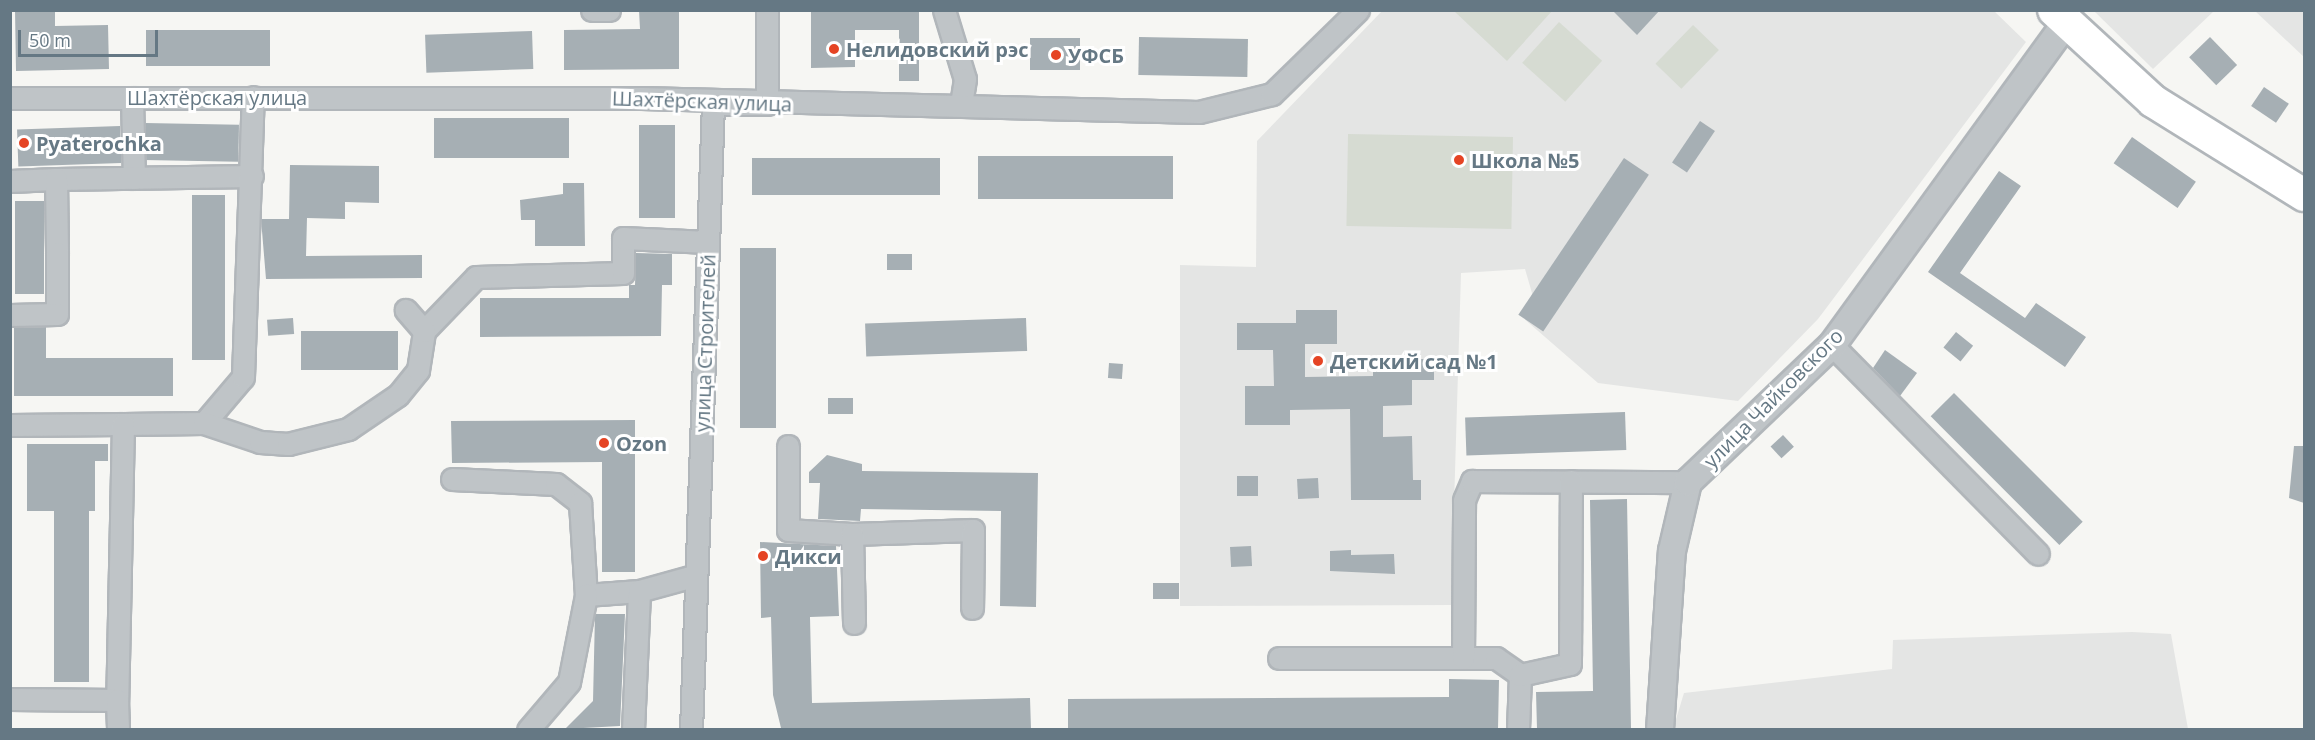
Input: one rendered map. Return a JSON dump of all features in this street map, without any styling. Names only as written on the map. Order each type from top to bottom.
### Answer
[{"type":"main road","points":[[2060,17],[2153,100],[2304,195]]},
{"type":"street","points":[[591,10],[609,10]]},
{"type":"street","points":[[713,104],[767,104],[767,10]]},
{"type":"street","points":[[944,10],[965,80],[961,103]]},
{"type":"street","name":"Шахтёрская улица","points":[[767,104],[961,103],[1199,112],[1254,101],[1294,77],[1358,10]]},
{"type":"street","name":"улица Чайковского","points":[[1660,729],[1672,550],[1688,482],[1832,345],[2060,17]]},
{"type":"street","points":[[204,423],[243,377],[254,97]]},
{"type":"street","name":"Шахтёрская улица","points":[[10,98],[630,98],[713,104]]},
{"type":"street","points":[[132,98],[134,178]]},
{"type":"street","name":"улица Строителей","points":[[691,729],[693,576],[713,104]]},
{"type":"street","points":[[10,181],[252,176]]},
{"type":"street","points":[[10,315],[57,314],[56,179]]},
{"type":"street","points":[[10,425],[204,423],[260,442],[288,444],[348,429],[398,395],[418,370],[423,332],[476,277],[623,273],[623,238],[708,242]]},
{"type":"street","points":[[406,310],[423,332]]},
{"type":"street","points":[[1832,345],[2038,554]]},
{"type":"street","points":[[118,729],[123,424]]},
{"type":"street","points":[[788,446],[788,530],[852,534],[973,530],[972,608]]},
{"type":"street","points":[[452,479],[556,484],[580,503],[586,595],[569,682],[528,729]]},
{"type":"street","points":[[1463,658],[1464,500],[1472,481],[1688,482]]},
{"type":"street","points":[[1279,658],[1496,657],[1520,675],[1570,664],[1570,481]]},
{"type":"street","points":[[852,534],[854,623]]},
{"type":"street","points":[[586,595],[639,591],[693,576]]},
{"type":"street","points":[[633,729],[639,591]]},
{"type":"street","points":[[1518,729],[1520,675]]},
{"type":"street","points":[[10,699],[117,700]]},
{"type":"shaded area","points":[[1454,10],[1552,11],[1507,61]]},
{"type":"shaded area","points":[[1382,11],[1994,11],[2026,42],[1818,319],[1738,401],[1598,383],[1522,317],[1534,300],[1525,269],[1461,273],[1451,605],[1180,606],[1180,265],[1256,267],[1257,141]]},
{"type":"shaded area","points":[[2094,11],[2214,11],[2153,69]]},
{"type":"shaded area","points":[[2255,11],[2304,11],[2304,57]]},
{"type":"shaded area","points":[[1559,22],[1602,61],[1565,102],[1522,63]]},
{"type":"shaded area","points":[[1693,25],[1719,50],[1681,89],[1655,64]]},
{"type":"shaded area","points":[[1348,134],[1513,137],[1511,229],[1346,226]]},
{"type":"shaded area","points":[[2132,632],[2171,634],[2188,729],[1673,729],[1684,693],[1892,669],[1893,640]]},
{"type":"building","points":[[15,10],[55,10],[55,26],[108,25],[109,69],[16,71]]},
{"type":"building","points":[[639,10],[679,10],[679,69],[564,70],[564,30],[640,29]]},
{"type":"building","points":[[811,10],[919,10],[919,81],[899,81],[899,30],[855,30],[855,67],[811,68]]},
{"type":"building","points":[[1612,10],[1660,10],[1637,35]]},
{"type":"building","points":[[146,30],[270,30],[270,66],[146,66]]},
{"type":"building","points":[[532,31],[533,69],[426,73],[425,35]]},
{"type":"building","points":[[1139,37],[1248,39],[1247,77],[1138,75]]},
{"type":"building","points":[[2210,37],[2237,65],[2216,85],[2189,57]]},
{"type":"building","points":[[1030,38],[1080,38],[1080,70],[1030,70]]},
{"type":"building","points":[[2264,87],[2289,104],[2276,123],[2251,106]]},
{"type":"building","points":[[434,118],[569,118],[569,158],[434,158]]},
{"type":"building","points":[[1700,121],[1715,131],[1687,173],[1672,162]]},
{"type":"building","points":[[145,123],[239,125],[238,162],[144,160]]},
{"type":"building","points":[[639,125],[675,125],[675,218],[639,218]]},
{"type":"building","points":[[120,126],[121,163],[18,167],[17,130]]},
{"type":"building","points":[[2132,137],[2196,182],[2178,208],[2114,163]]},
{"type":"building","points":[[978,156],[1173,156],[1173,199],[978,199]]},
{"type":"building","points":[[752,158],[940,158],[940,195],[752,195]]},
{"type":"building","points":[[1624,158],[1649,175],[1543,331],[1518,315]]},
{"type":"building","points":[[290,165],[379,166],[379,203],[345,202],[345,219],[307,218],[306,256],[422,255],[422,278],[266,279],[261,219],[289,219]]},
{"type":"building","points":[[1999,171],[2021,186],[1960,273],[2025,318],[2036,303],[2086,337],[2065,367],[1928,272]]},
{"type":"building","points":[[563,183],[584,183],[585,246],[535,246],[535,220],[521,220],[520,200],[563,194]]},
{"type":"building","points":[[192,195],[225,195],[225,360],[192,360]]},
{"type":"building","points":[[15,201],[44,201],[44,294],[15,294]]},
{"type":"building","points":[[740,248],[776,248],[776,428],[740,428]]},
{"type":"building","points":[[636,253],[672,254],[672,285],[662,285],[661,336],[480,337],[480,298],[629,298],[629,285],[635,285]]},
{"type":"building","points":[[887,254],[912,254],[912,270],[887,270]]},
{"type":"building","points":[[1296,310],[1337,310],[1337,344],[1305,344],[1305,377],[1373,376],[1373,368],[1412,368],[1412,405],[1383,406],[1383,437],[1412,436],[1413,480],[1421,480],[1421,500],[1351,500],[1350,409],[1290,410],[1290,425],[1245,425],[1245,386],[1274,386],[1273,350],[1237,350],[1237,323],[1296,323]]},
{"type":"building","points":[[293,318],[294,334],[268,336],[267,320]]},
{"type":"building","points":[[1026,318],[1027,351],[866,357],[865,324]]},
{"type":"building","points":[[46,327],[46,358],[173,358],[173,396],[14,396],[14,328]]},
{"type":"building","points":[[301,331],[398,331],[398,370],[301,370]]},
{"type":"building","points":[[1956,332],[1973,346],[1961,361],[1943,348]]},
{"type":"building","points":[[1885,350],[1917,373],[1900,396],[1873,368]]},
{"type":"building","points":[[1412,359],[1434,359],[1434,380],[1412,380]]},
{"type":"building","points":[[1109,363],[1123,364],[1122,379],[1108,378]]},
{"type":"building","points":[[1954,393],[2083,522],[2059,545],[1931,416]]},
{"type":"building","points":[[828,398],[853,398],[853,414],[828,414]]},
{"type":"building","points":[[1625,412],[1626,450],[1466,456],[1465,418]]},
{"type":"building","points":[[635,420],[635,572],[602,572],[602,462],[452,463],[451,421]]},
{"type":"building","points":[[1783,435],[1794,447],[1781,458],[1771,447]]},
{"type":"building","points":[[27,444],[108,444],[108,461],[95,461],[95,511],[89,511],[89,682],[54,682],[54,511],[27,511]]},
{"type":"building","points":[[2294,446],[2304,446],[2304,503],[2289,498]]},
{"type":"building","points":[[827,455],[862,464],[862,471],[1038,473],[1036,607],[1000,606],[1001,511],[861,509],[860,521],[818,519],[820,483],[809,483],[809,472]]},
{"type":"building","points":[[1237,476],[1258,476],[1258,496],[1237,496]]},
{"type":"building","points":[[1318,478],[1319,498],[1298,499],[1297,479]]},
{"type":"building","points":[[1627,499],[1631,729],[1537,729],[1536,692],[1593,691],[1590,500]]},
{"type":"building","points":[[760,542],[836,546],[839,616],[810,617],[812,703],[1030,698],[1031,729],[781,728],[773,695],[771,617],[761,618]]},
{"type":"building","points":[[1251,546],[1252,566],[1231,567],[1230,547]]},
{"type":"building","points":[[1351,550],[1351,555],[1394,554],[1395,574],[1330,571],[1330,551]]},
{"type":"building","points":[[1153,583],[1179,583],[1179,599],[1153,599]]},
{"type":"building","points":[[595,614],[625,614],[620,726],[565,729],[593,701]]},
{"type":"building","points":[[1449,679],[1499,680],[1498,729],[1068,729],[1068,699],[1449,697]]},
{"type":"place","name":"Нелидовский рэс","points":[[834,49]]},
{"type":"place","name":"УФСБ","points":[[1056,55]]},
{"type":"place","name":"Pyaterochka","points":[[24,143]]},
{"type":"place","name":"Школа №5","points":[[1459,160]]},
{"type":"place","name":"Детский сад №1","points":[[1318,361]]},
{"type":"place","name":"Ozon","points":[[604,443]]},
{"type":"place","name":"Дикси","points":[[763,556]]}]
